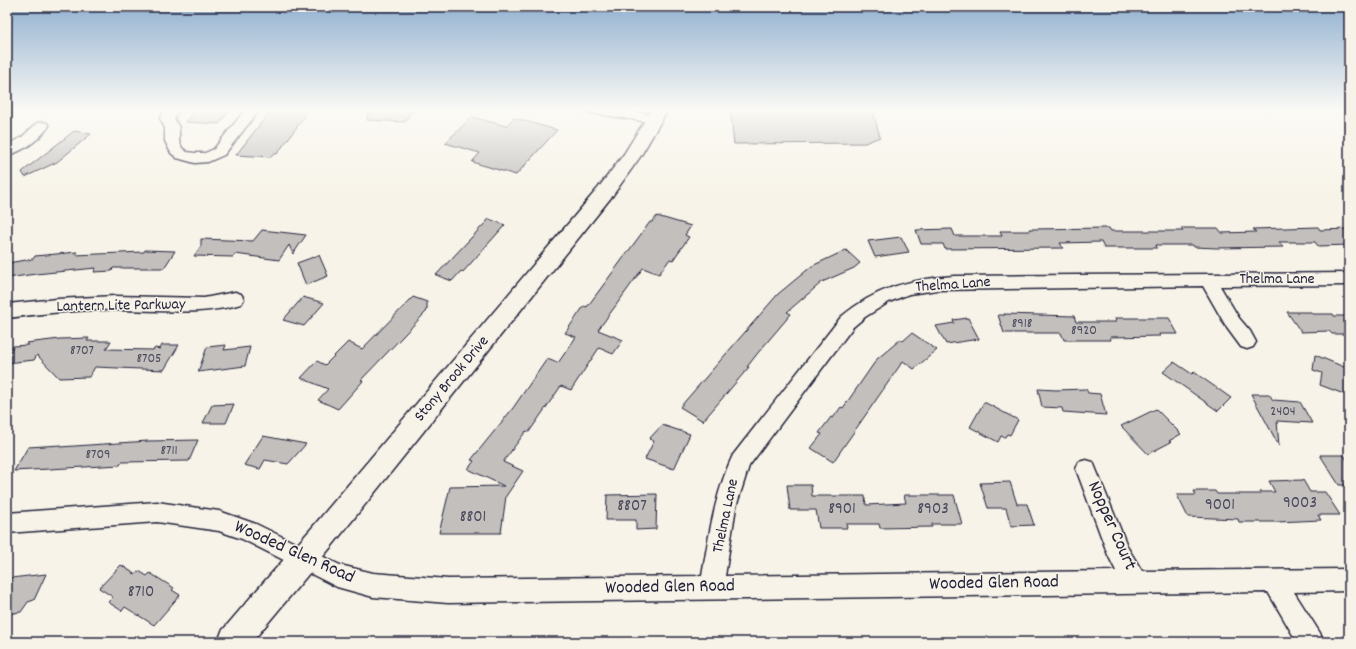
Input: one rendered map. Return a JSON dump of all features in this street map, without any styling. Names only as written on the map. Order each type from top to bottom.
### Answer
[{"type":"street","points":[[7,151],[28,139]]},
{"type":"street","points":[[172,139],[176,150],[182,155],[195,158],[208,157],[219,152],[229,139]]},
{"type":"street","name":"Stony Brook Drive","points":[[233,642],[606,191],[642,139]]},
{"type":"street","name":"Thelma Lane","points":[[712,587],[728,497],[733,478],[740,461],[847,322],[859,311],[873,302],[904,289],[925,284],[954,282],[1349,279]]},
{"type":"street","points":[[1208,280],[1233,323],[1247,342]]},
{"type":"street","name":"Lantern Lite Parkway","points":[[7,311],[57,306],[115,303],[204,305],[235,299]]},
{"type":"street","name":"Nopper Court","points":[[1086,469],[1119,555],[1136,582]]},
{"type":"street","name":"Wooded Glen Road","points":[[7,523],[157,512],[219,520],[248,530],[337,576],[373,585],[417,590],[684,589],[712,587],[764,588],[1349,580]]},
{"type":"street","points":[[1274,581],[1311,642]]},
{"type":"building","points":[[63,139],[85,139],[57,162],[25,177],[22,172]]},
{"type":"building","points":[[248,139],[288,139],[277,154],[274,154],[271,157],[236,155]]},
{"type":"building","points":[[449,139],[549,139],[516,175],[472,162],[480,153],[445,143]]},
{"type":"building","points":[[733,139],[874,139],[865,143],[734,144]]},
{"type":"building","points":[[657,216],[691,226],[685,235],[689,237],[673,260],[670,259],[659,274],[643,268],[598,330],[623,340],[613,354],[599,348],[571,390],[561,386],[529,432],[526,431],[503,462],[523,471],[506,496],[501,533],[439,533],[450,487],[504,486],[468,469],[474,461],[471,460],[513,408],[547,359],[558,363],[576,337],[565,333],[584,306],[587,307],[650,222],[652,222]]},
{"type":"building","points":[[489,219],[505,225],[463,272],[461,271],[452,281],[436,275]]},
{"type":"building","points":[[1318,227],[1320,230],[1349,229],[1349,245],[1318,246],[1315,242],[1279,242],[1283,247],[1217,248],[1194,247],[1193,245],[1156,245],[1157,248],[1104,248],[1101,242],[1060,243],[1063,248],[945,249],[943,244],[921,244],[916,230],[952,229],[955,236],[1002,236],[1000,231],[1030,231],[1029,229],[1109,228],[1111,231],[1183,231],[1181,228],[1218,228],[1222,233],[1256,232],[1253,229]]},
{"type":"building","points":[[262,230],[306,235],[293,254],[289,245],[279,260],[235,254],[233,257],[194,256],[201,246],[201,239],[253,241]]},
{"type":"building","points":[[901,237],[909,252],[875,257],[868,241]]},
{"type":"building","points":[[145,250],[175,251],[164,268],[113,268],[112,271],[94,272],[96,268],[7,278],[7,263],[33,259],[35,256],[77,252],[75,255],[144,252]]},
{"type":"building","points":[[846,250],[860,263],[854,268],[822,282],[787,312],[791,314],[747,367],[749,367],[703,421],[680,407],[778,294],[812,266]]},
{"type":"building","points":[[319,255],[328,276],[306,285],[297,263]]},
{"type":"building","points":[[303,297],[324,303],[304,326],[283,320]]},
{"type":"building","points":[[413,297],[427,302],[426,312],[361,380],[363,381],[338,409],[318,400],[328,389],[301,378],[317,361],[325,365],[348,342],[362,349]]},
{"type":"building","points":[[1287,312],[1311,312],[1312,314],[1349,316],[1349,334],[1332,334],[1329,331],[1301,332]]},
{"type":"building","points":[[1004,314],[1074,316],[1076,322],[1116,322],[1115,318],[1169,318],[1178,334],[1159,334],[1160,336],[1110,337],[1111,340],[1064,340],[1061,333],[1004,333],[998,315],[1005,315]]},
{"type":"building","points":[[968,318],[979,339],[946,344],[936,326],[954,323],[953,320]]},
{"type":"building","points":[[912,333],[937,350],[914,369],[903,361],[833,462],[811,448],[822,434],[819,433],[831,417],[833,418],[841,407],[843,408],[877,359],[901,339],[903,341]]},
{"type":"building","points":[[89,338],[87,341],[111,341],[106,349],[153,350],[155,348],[160,349],[162,345],[179,345],[164,370],[95,367],[89,377],[59,378],[37,355],[34,360],[7,363],[7,358],[13,346],[28,345],[26,343],[60,339]]},
{"type":"building","points":[[226,345],[224,350],[250,347],[245,366],[198,372],[207,347]]},
{"type":"building","points":[[1315,355],[1349,369],[1349,396],[1320,385],[1322,373],[1313,370]]},
{"type":"building","points":[[1174,362],[1192,374],[1194,372],[1231,398],[1218,411],[1163,372]]},
{"type":"building","points":[[1038,389],[1086,389],[1088,393],[1100,394],[1106,415],[1063,412],[1062,408],[1042,407]]},
{"type":"building","points":[[1251,394],[1269,394],[1273,400],[1300,402],[1312,423],[1277,421],[1279,446]]},
{"type":"building","points":[[984,402],[1018,420],[1010,435],[1007,434],[1005,437],[1001,436],[998,442],[970,427]]},
{"type":"building","points":[[234,404],[226,423],[203,423],[212,405]]},
{"type":"building","points":[[1156,409],[1181,434],[1169,441],[1171,442],[1148,454],[1121,426]]},
{"type":"building","points":[[662,425],[690,434],[674,469],[645,459],[654,441],[649,439]]},
{"type":"building","points":[[263,436],[306,444],[288,464],[265,460],[260,469],[244,465]]},
{"type":"building","points":[[198,440],[189,461],[122,462],[120,465],[14,471],[28,447],[61,445],[60,447],[148,441]]},
{"type":"building","points":[[1320,455],[1344,455],[1349,463],[1349,485],[1339,485]]},
{"type":"building","points":[[1303,480],[1310,492],[1325,492],[1340,515],[1318,515],[1321,520],[1277,522],[1239,522],[1238,519],[1188,517],[1177,495],[1196,495],[1194,491],[1215,491],[1217,494],[1261,494],[1260,492],[1275,492],[1269,481]]},
{"type":"building","points":[[1010,482],[1017,504],[1027,504],[1034,525],[1011,526],[1006,508],[988,508],[980,483]]},
{"type":"building","points":[[787,485],[811,485],[812,496],[865,496],[866,505],[906,503],[904,495],[954,495],[962,524],[932,524],[932,527],[880,528],[879,524],[846,524],[847,528],[819,528],[816,510],[790,510]]},
{"type":"building","points":[[657,494],[656,529],[636,530],[636,520],[606,520],[607,495]]},
{"type":"building","points":[[121,565],[135,574],[139,571],[147,576],[150,573],[174,588],[172,590],[180,595],[154,625],[125,607],[122,611],[108,602],[113,597],[99,588]]},
{"type":"building","points":[[46,574],[34,600],[28,602],[21,612],[7,614],[7,585],[11,578]]}]
